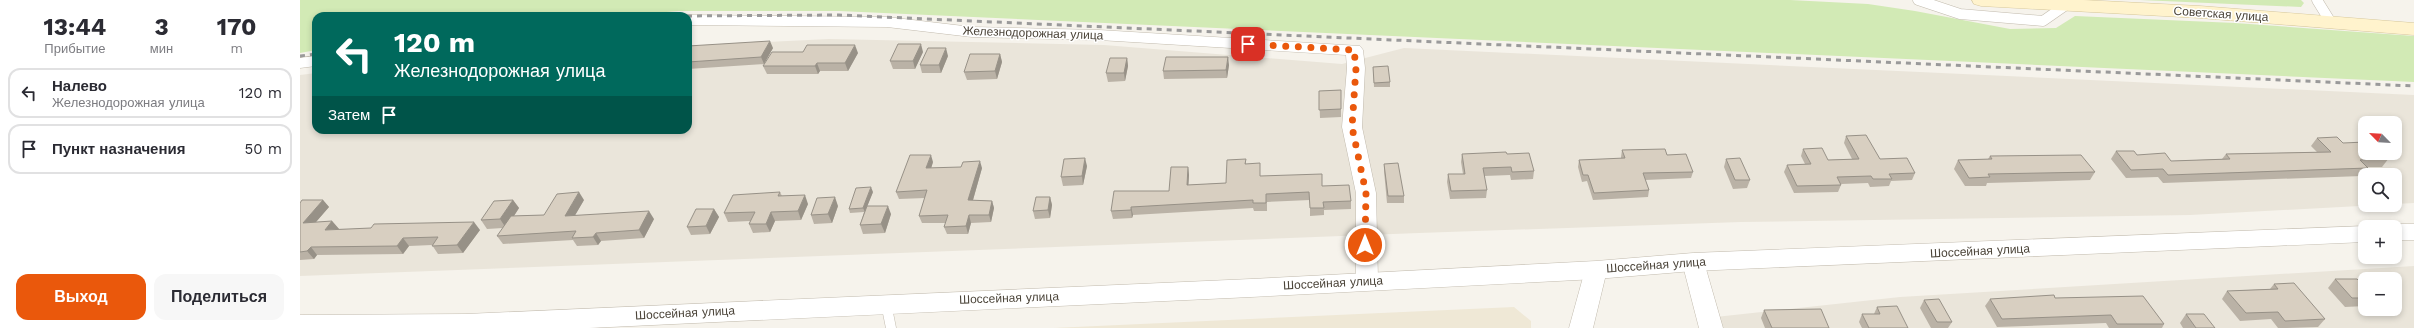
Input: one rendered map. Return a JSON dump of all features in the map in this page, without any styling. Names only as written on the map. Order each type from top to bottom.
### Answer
[{"type":"main road","name":"Советская улица","points":[[1981,0],[2330,21],[2414,29]]},
{"type":"street","name":"Железнодорожная улица","points":[[692,20],[887,22],[972,32],[1098,35],[1354,50],[1356,68],[1352,127],[1366,193],[1367,280]]},
{"type":"street","points":[[300,63],[312,62]]},
{"type":"street","points":[[2402,232],[2414,232]]},
{"type":"street","name":"Шоссейная улица","points":[[300,326],[466,324],[1251,288],[1367,280],[1596,270],[1693,262],[2358,234]]},
{"type":"street","points":[[1693,262],[1712,328]]},
{"type":"street","points":[[1581,328],[1596,270]]},
{"type":"lane","points":[[1918,0],[1960,14],[2043,21],[2066,5]]},
{"type":"lane","points":[[2316,0],[2330,21]]},
{"type":"lane","points":[[886,304],[891,328]]},
{"type":"shaded area","points":[[829,39],[1104,45],[1342,64],[1404,48],[2414,95],[2414,203],[2402,204],[2402,168],[2358,168],[2358,206],[2190,215],[1741,222],[300,276],[300,75],[312,74],[312,134],[692,134],[692,46]]},
{"type":"shaded area","points":[[2414,266],[2414,328],[1699,328],[1697,319],[1900,297]]},
{"type":"shaded area","points":[[1514,307],[1531,321],[1531,328],[1053,328]]},
{"type":"green space","points":[[300,0],[1790,0],[1868,4],[1915,11],[2010,29],[2056,28],[2075,16],[2235,23],[2414,36],[2414,82],[839,11],[312,12],[312,51],[300,53]]},
{"type":"green space","points":[[2140,0],[2301,0],[2304,3],[2301,7]]},
{"type":"building","points":[[770,41],[761,57],[692,62],[692,46]]},
{"type":"building","points":[[898,44],[921,44],[913,61],[890,61]]},
{"type":"building","points":[[807,45],[855,45],[845,63],[817,63],[815,66],[763,66],[772,52],[803,52]]},
{"type":"building","points":[[928,48],[946,48],[939,65],[920,65]]},
{"type":"building","points":[[970,54],[1000,54],[995,71],[964,72]]},
{"type":"building","points":[[1166,57],[1228,57],[1226,70],[1163,71]]},
{"type":"building","points":[[1110,58],[1127,58],[1124,73],[1106,73]]},
{"type":"building","points":[[1388,66],[1390,82],[1374,83],[1373,67]]},
{"type":"building","points":[[1341,90],[1341,109],[1319,110],[1319,91]]},
{"type":"building","points":[[1866,135],[1880,159],[1907,158],[1915,173],[1889,174],[1892,179],[1873,179],[1871,176],[1837,177],[1841,185],[1797,186],[1787,165],[1811,164],[1803,149],[1822,148],[1828,160],[1859,159],[1846,136]]},
{"type":"building","points":[[2337,137],[2343,143],[2358,142],[2358,160],[2360,160],[2368,168],[2168,175],[2163,169],[2131,170],[2116,151],[2134,151],[2137,155],[2165,153],[2171,161],[2230,159],[2226,154],[2331,152],[2317,138]]},
{"type":"building","points":[[1665,149],[1667,155],[1686,154],[1693,172],[1643,173],[1649,190],[1594,193],[1588,175],[1583,175],[1579,160],[1625,158],[1622,150]]},
{"type":"building","points":[[1506,152],[1507,154],[1529,153],[1534,171],[1512,172],[1511,167],[1483,168],[1487,190],[1451,191],[1448,174],[1465,174],[1462,154]]},
{"type":"building","points":[[910,155],[931,155],[926,168],[961,167],[963,162],[980,161],[968,200],[992,201],[989,215],[969,215],[966,226],[944,227],[948,215],[919,216],[927,190],[896,192]]},
{"type":"building","points":[[2081,155],[2095,172],[1988,174],[1990,177],[1969,178],[1958,160],[1992,159],[1990,156]]},
{"type":"building","points":[[1085,158],[1082,176],[1061,177],[1064,159]]},
{"type":"building","points":[[1740,158],[1750,180],[1735,180],[1726,159]]},
{"type":"building","points":[[1246,159],[1245,164],[1260,163],[1260,176],[1322,174],[1322,186],[1349,185],[1351,201],[1323,202],[1324,208],[1310,208],[1309,192],[1266,194],[1266,203],[1253,203],[1253,200],[1131,207],[1131,210],[1111,211],[1114,191],[1169,191],[1171,167],[1188,167],[1187,185],[1226,183],[1227,160]]},
{"type":"building","points":[[1398,163],[1404,196],[1388,196],[1384,164]]},
{"type":"building","points":[[871,187],[863,208],[849,209],[856,188]]},
{"type":"building","points":[[579,192],[565,216],[649,211],[639,230],[596,233],[593,237],[572,238],[576,231],[497,236],[511,216],[544,215],[557,194]]},
{"type":"building","points":[[780,192],[778,196],[805,195],[798,211],[771,212],[766,224],[749,224],[755,212],[724,213],[733,195]]},
{"type":"building","points":[[835,197],[828,214],[811,215],[817,198]]},
{"type":"building","points":[[1036,197],[1050,197],[1048,210],[1033,211]]},
{"type":"building","points":[[302,200],[323,200],[303,223],[332,221],[325,230],[371,228],[374,224],[474,222],[457,245],[432,246],[438,237],[403,238],[397,246],[311,247],[307,251],[300,252],[300,203]]},
{"type":"building","points":[[513,200],[500,219],[481,220],[494,201]]},
{"type":"building","points":[[867,206],[888,206],[881,224],[860,225]]},
{"type":"building","points":[[696,209],[714,209],[706,226],[687,227]]},
{"type":"building","points":[[2335,279],[2358,280],[2358,298],[2352,298]]},
{"type":"building","points":[[2294,283],[2325,319],[2285,321],[2278,312],[2246,313],[2227,291],[2278,289],[2274,284]]},
{"type":"building","points":[[2054,295],[2055,298],[2143,296],[2164,324],[2117,324],[2111,315],[2002,319],[1990,299]]},
{"type":"building","points":[[1939,299],[1952,322],[1937,322],[1924,300]]},
{"type":"building","points":[[1897,306],[1908,328],[1869,328],[1862,314],[1880,314],[1877,307]]},
{"type":"building","points":[[1821,309],[1829,328],[1772,328],[1764,310]]},
{"type":"building","points":[[2186,314],[2204,314],[2215,328],[2196,328]]},
{"type":"railway","points":[[692,16],[839,15],[2414,86]]},
{"type":"railway","points":[[300,56],[312,54]]},
{"type":"route","points":[[1248,44],[1354,50],[1356,68],[1352,127],[1366,193],[1365,245]]}]
